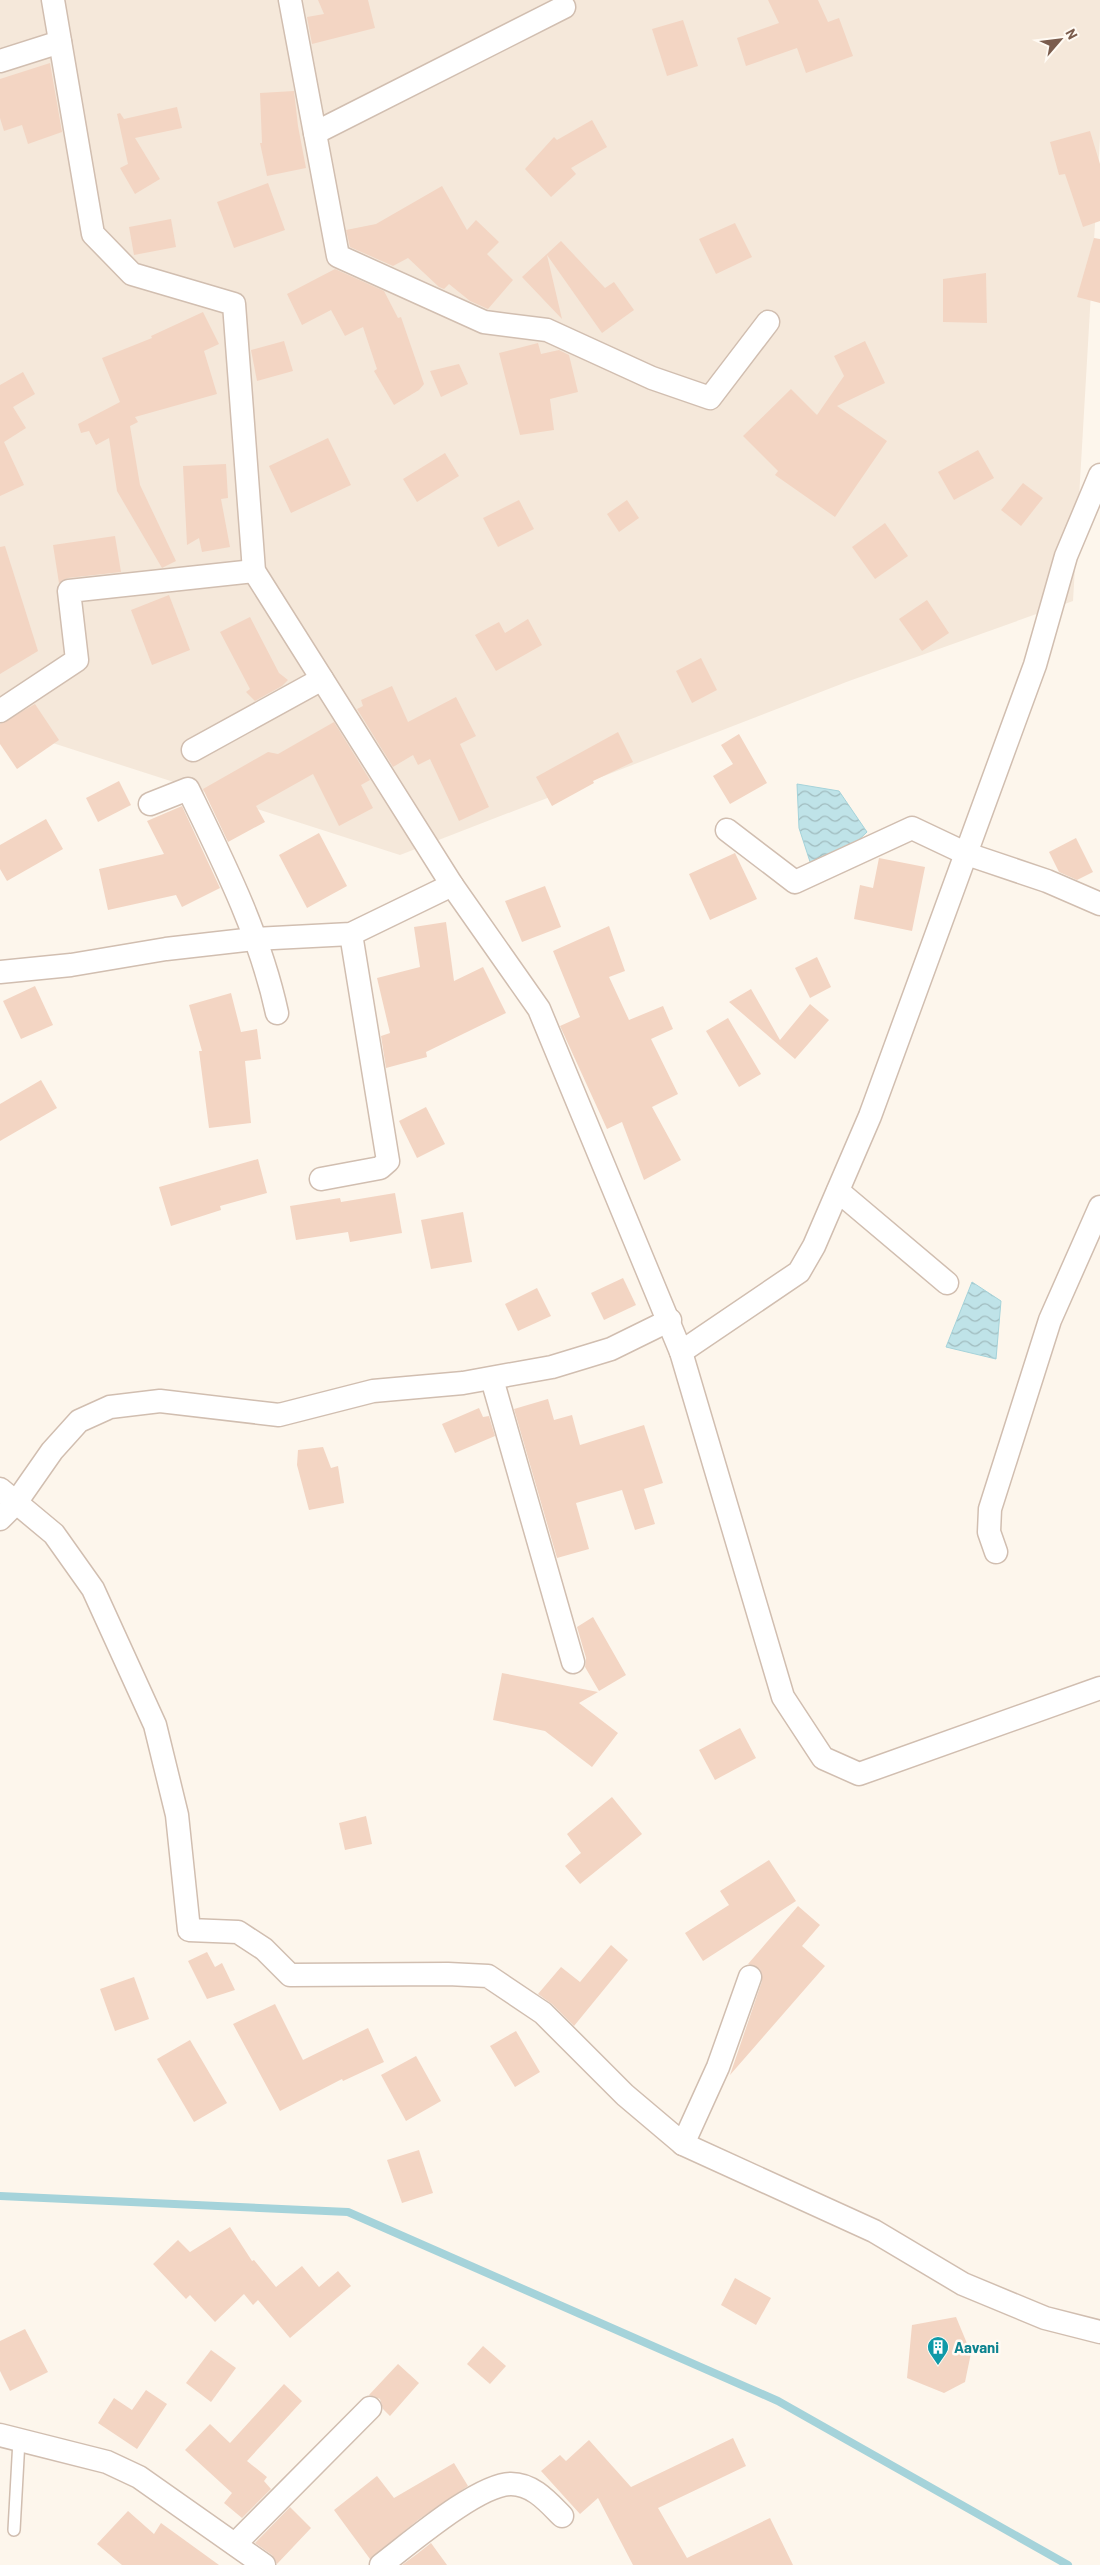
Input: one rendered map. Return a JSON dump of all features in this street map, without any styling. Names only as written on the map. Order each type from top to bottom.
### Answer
[{"type":"street","points":[[53,0],[93,234],[132,274],[234,304],[254,571],[452,884],[539,1009],[670,1320],[783,1697],[823,1758],[859,1774],[1100,1688]]},
{"type":"street","points":[[290,0],[338,256],[484,322],[547,330],[652,378],[710,398],[768,322]]},
{"type":"street","points":[[315,132],[564,7]]},
{"type":"street","points":[[0,61],[60,42]]},
{"type":"street","points":[[681,1352],[798,1272],[814,1246],[870,1116],[1035,665],[1066,556],[1100,474]]},
{"type":"street","points":[[0,711],[77,660],[69,590],[254,571]]},
{"type":"street","points":[[193,750],[322,679]]},
{"type":"street","points":[[150,804],[188,789],[226,867],[271,986],[277,1013]]},
{"type":"street","points":[[727,830],[795,882],[912,828],[966,854],[1047,881],[1100,904]]},
{"type":"street","points":[[0,972],[71,966],[166,949],[254,939],[351,934],[452,884]]},
{"type":"street","points":[[321,1179],[380,1168],[388,1161],[351,934]]},
{"type":"street","points":[[838,1191],[947,1283]]},
{"type":"street","points":[[992,1542],[990,1508],[1050,1320],[1100,1207]]},
{"type":"street","points":[[670,1320],[611,1349],[552,1367],[492,1379],[373,1391],[278,1415],[160,1401],[110,1406],[79,1421],[5,1504],[54,1534],[93,1589],[155,1725],[177,1815],[189,1930],[238,1932],[264,1949],[290,1975],[448,1974],[488,1976],[543,2013],[625,2095],[683,2144],[874,2231],[963,2284],[1044,2318],[1100,2332]]},
{"type":"street","points":[[492,1379],[573,1662]]},
{"type":"street","points":[[683,2144],[718,2067],[750,1977]]},
{"type":"street","points":[[235,2544],[370,2408]]},
{"type":"street","points":[[10,2437],[107,2462],[139,2477],[264,2565]]},
{"type":"street","points":[[381,2565],[423,2532],[492,2488],[512,2484],[539,2493],[562,2516]]},
{"type":"lane","points":[[10,2437],[14,2530]]},
{"type":"shaded area","points":[[0,0],[1100,0],[1100,138],[1073,601],[849,681],[400,855],[0,726]]},
{"type":"water","points":[[797,784],[839,791],[867,832],[816,880],[799,828]]},
{"type":"water","points":[[972,1282],[1001,1301],[996,1359],[946,1347]]},
{"type":"building","points":[[318,0],[368,0],[375,28],[312,44],[307,17],[324,14]]},
{"type":"building","points":[[768,0],[818,0],[828,22],[839,18],[853,56],[806,73],[797,48],[746,66],[737,38],[779,23]]},
{"type":"building","points":[[683,20],[698,66],[667,76],[652,29]]},
{"type":"building","points":[[50,63],[62,132],[28,144],[22,125],[4,131],[0,118],[0,79]]},
{"type":"building","points":[[294,91],[306,168],[267,176],[260,143],[262,143],[260,93]]},
{"type":"building","points":[[177,107],[182,128],[135,138],[160,179],[135,194],[120,168],[128,164],[117,114],[120,113],[124,119]]},
{"type":"building","points":[[592,120],[607,147],[571,168],[576,174],[551,197],[525,169],[554,137],[557,140]]},
{"type":"building","points":[[1090,131],[1100,164],[1100,221],[1083,227],[1065,174],[1059,175],[1050,142]]},
{"type":"building","points":[[268,183],[285,230],[234,248],[217,202]]},
{"type":"building","points":[[442,186],[467,230],[476,220],[499,242],[487,254],[513,280],[488,309],[470,301],[449,284],[444,289],[439,287],[408,258],[393,266],[350,247],[346,230],[376,224]]},
{"type":"building","points":[[171,219],[176,247],[134,255],[129,227]]},
{"type":"building","points":[[735,223],[752,257],[716,274],[699,239]]},
{"type":"building","points":[[1094,238],[1100,239],[1100,303],[1077,297]]},
{"type":"building","points":[[561,241],[605,288],[614,282],[634,310],[602,333],[547,255],[562,319],[522,277]]},
{"type":"building","points":[[335,269],[384,291],[398,318],[401,317],[424,384],[419,390],[394,405],[374,371],[377,369],[363,327],[345,336],[331,310],[302,325],[287,294]]},
{"type":"building","points":[[986,273],[987,323],[943,322],[943,279]]},
{"type":"building","points":[[203,312],[219,344],[204,351],[217,394],[135,417],[138,422],[130,426],[140,485],[176,561],[162,568],[117,491],[109,438],[96,445],[89,431],[81,433],[78,424],[120,402],[102,358],[152,338],[151,336]]},
{"type":"building","points":[[284,341],[293,371],[257,381],[251,350]]},
{"type":"building","points":[[865,341],[885,383],[837,406],[887,441],[835,517],[775,475],[778,471],[743,436],[791,389],[817,415],[844,376],[834,356]]},
{"type":"building","points":[[538,343],[541,354],[559,350],[569,355],[578,392],[550,399],[554,430],[520,435],[499,353]]},
{"type":"building","points":[[459,364],[468,384],[441,397],[430,371]]},
{"type":"building","points":[[23,372],[35,394],[13,407],[26,428],[4,442],[24,485],[0,496],[0,385]]},
{"type":"building","points":[[328,438],[351,485],[291,513],[269,466]]},
{"type":"building","points":[[978,450],[994,478],[954,500],[938,472]]},
{"type":"building","points":[[445,453],[459,476],[417,502],[403,479]]},
{"type":"building","points":[[226,464],[228,498],[221,499],[230,547],[202,552],[199,538],[187,545],[183,466]]},
{"type":"building","points":[[1023,483],[1043,498],[1021,526],[1001,510]]},
{"type":"building","points":[[519,500],[534,529],[498,547],[483,518]]},
{"type":"building","points":[[627,500],[639,518],[619,532],[607,514]]},
{"type":"building","points":[[885,523],[908,556],[875,579],[852,547]]},
{"type":"building","points":[[115,536],[121,572],[68,578],[59,583],[53,545]]},
{"type":"building","points":[[5,546],[38,651],[0,674],[0,547]]},
{"type":"building","points":[[169,595],[190,650],[152,665],[131,610]]},
{"type":"building","points":[[927,600],[949,633],[922,651],[899,619]]},
{"type":"building","points":[[250,617],[279,673],[288,680],[282,686],[255,701],[246,692],[250,689],[220,632]]},
{"type":"building","points":[[528,619],[542,645],[496,671],[475,635],[499,622],[505,633]]},
{"type":"building","points":[[701,658],[717,690],[692,703],[676,671]]},
{"type":"building","points":[[392,686],[408,722],[456,697],[476,736],[460,744],[489,807],[459,821],[430,759],[418,765],[413,755],[393,767],[357,709],[363,706],[361,700]]},
{"type":"building","points":[[35,704],[59,740],[17,769],[0,744],[0,724]]},
{"type":"building","points":[[334,722],[370,780],[361,785],[373,808],[339,826],[313,774],[256,806],[265,822],[228,842],[203,789],[268,752],[278,754]]},
{"type":"building","points":[[618,732],[633,762],[593,781],[594,783],[552,806],[536,777]]},
{"type":"building","points":[[739,734],[767,783],[730,804],[713,776],[733,764],[721,745]]},
{"type":"building","points":[[119,781],[131,805],[98,822],[86,798]]},
{"type":"building","points":[[182,806],[220,888],[182,907],[176,895],[108,910],[99,869],[164,854],[147,821]]},
{"type":"building","points":[[46,819],[63,849],[7,881],[0,869],[0,845]]},
{"type":"building","points":[[319,833],[347,886],[307,908],[279,855]]},
{"type":"building","points":[[1076,838],[1093,872],[1077,880],[1059,872],[1049,852]]},
{"type":"building","points":[[735,853],[757,899],[710,920],[689,874]]},
{"type":"building","points":[[879,858],[925,867],[912,931],[854,919],[860,885],[873,888]]},
{"type":"building","points":[[545,886],[561,927],[522,942],[505,901]]},
{"type":"building","points":[[446,922],[454,981],[483,967],[506,1013],[426,1052],[427,1057],[386,1068],[381,1036],[390,1033],[377,978],[420,967],[414,927]]},
{"type":"building","points":[[609,926],[625,971],[609,977],[629,1020],[663,1006],[673,1029],[651,1039],[678,1094],[652,1107],[681,1160],[644,1180],[622,1122],[607,1129],[560,1026],[580,1017],[553,951]]},
{"type":"building","points":[[817,957],[831,987],[810,998],[795,968]]},
{"type":"building","points":[[35,986],[53,1025],[21,1039],[3,1001]]},
{"type":"building","points":[[751,989],[780,1040],[810,1004],[829,1020],[795,1059],[729,1002]]},
{"type":"building","points":[[231,993],[241,1032],[257,1029],[261,1059],[245,1061],[251,1123],[209,1128],[199,1051],[202,1051],[189,1005]]},
{"type":"building","points":[[728,1018],[761,1074],[739,1087],[706,1031]]},
{"type":"building","points":[[41,1080],[57,1108],[0,1141],[0,1104]]},
{"type":"building","points":[[426,1107],[445,1144],[417,1158],[399,1121]]},
{"type":"building","points":[[258,1159],[267,1193],[220,1206],[221,1210],[171,1226],[159,1187]]},
{"type":"building","points":[[395,1193],[402,1233],[350,1242],[348,1232],[296,1240],[290,1206],[340,1198],[341,1202]]},
{"type":"building","points":[[463,1212],[472,1262],[431,1269],[421,1220]]},
{"type":"building","points":[[623,1278],[636,1305],[604,1320],[591,1293]]},
{"type":"building","points":[[537,1288],[551,1316],[518,1331],[505,1304]]},
{"type":"building","points":[[548,1399],[554,1420],[572,1415],[580,1445],[644,1425],[663,1483],[644,1489],[655,1524],[635,1530],[622,1490],[576,1503],[589,1549],[557,1558],[514,1409]]},
{"type":"building","points":[[479,1408],[483,1417],[489,1416],[495,1436],[455,1453],[442,1424]]},
{"type":"building","points":[[323,1447],[331,1468],[338,1466],[344,1503],[309,1510],[297,1465],[298,1450]]},
{"type":"building","points":[[593,1617],[626,1675],[599,1691],[585,1667],[586,1658],[577,1627]]},
{"type":"building","points":[[502,1673],[598,1692],[579,1703],[618,1733],[592,1767],[545,1731],[493,1720]]},
{"type":"building","points":[[740,1728],[756,1758],[715,1780],[699,1750]]},
{"type":"building","points":[[612,1797],[642,1834],[580,1884],[565,1866],[581,1853],[567,1834]]},
{"type":"building","points":[[366,1816],[372,1844],[345,1850],[339,1823]]},
{"type":"building","points":[[769,1860],[796,1901],[703,1961],[685,1933],[729,1905],[720,1891]]},
{"type":"building","points":[[798,1906],[820,1925],[802,1946],[825,1966],[730,2075],[762,1981],[760,1969],[748,1964]]},
{"type":"building","points":[[611,1945],[628,1960],[574,2026],[552,2004],[538,1994],[561,1967],[580,1982]]},
{"type":"building","points":[[207,1952],[215,1967],[222,1963],[235,1990],[207,1999],[188,1961]]},
{"type":"building","points":[[134,1977],[149,2019],[115,2031],[100,1989]]},
{"type":"building","points":[[275,2004],[303,2060],[368,2028],[384,2062],[343,2081],[342,2079],[280,2111],[233,2024]]},
{"type":"building","points":[[516,2031],[540,2072],[515,2087],[490,2046]]},
{"type":"building","points":[[190,2040],[227,2103],[194,2122],[157,2059]]},
{"type":"building","points":[[416,2056],[441,2101],[406,2121],[381,2075]]},
{"type":"building","points":[[419,2150],[433,2193],[402,2203],[387,2160]]},
{"type":"building","points":[[230,2227],[252,2261],[254,2260],[276,2287],[302,2266],[319,2287],[338,2271],[351,2286],[290,2338],[258,2300],[253,2305],[244,2294],[215,2322],[190,2295],[186,2299],[153,2264],[178,2240],[190,2252]]},
{"type":"building","points":[[735,2278],[771,2298],[756,2325],[721,2305]]},
{"type":"building","name":"Aavani","points":[[956,2317],[971,2353],[965,2382],[944,2393],[907,2378],[912,2325]]},
{"type":"building","points":[[25,2329],[48,2372],[10,2391],[0,2371],[0,2341]]},
{"type":"building","points":[[483,2346],[506,2366],[490,2384],[467,2364]]},
{"type":"building","points":[[211,2350],[236,2368],[211,2402],[186,2383]]},
{"type":"building","points":[[398,2364],[419,2383],[390,2416],[383,2409],[380,2399],[369,2395]]},
{"type":"building","points":[[284,2384],[302,2401],[247,2461],[267,2477],[264,2481],[271,2489],[242,2518],[224,2503],[232,2493],[185,2450],[210,2424],[230,2443]]},
{"type":"building","points":[[146,2390],[167,2404],[137,2449],[98,2423],[114,2398],[132,2410]]},
{"type":"building","points":[[733,2438],[746,2466],[658,2508],[687,2558],[770,2518],[793,2565],[633,2565],[598,2498],[580,2514],[541,2471],[560,2455],[566,2461],[589,2440],[631,2487]]},
{"type":"building","points":[[454,2463],[468,2486],[418,2520],[370,2559],[334,2510],[377,2476],[394,2498]]},
{"type":"building","points":[[290,2507],[311,2528],[277,2564],[272,2555],[255,2543]]},
{"type":"building","points":[[128,2511],[154,2534],[161,2523],[219,2565],[122,2565],[97,2544]]},
{"type":"building","points":[[431,2543],[447,2565],[402,2565],[417,2554]]},
{"type":"waterway","points":[[0,2196],[348,2212],[778,2401],[1068,2565]]},
{"type":"place","name":"Aavani","points":[[938,2366]]}]
